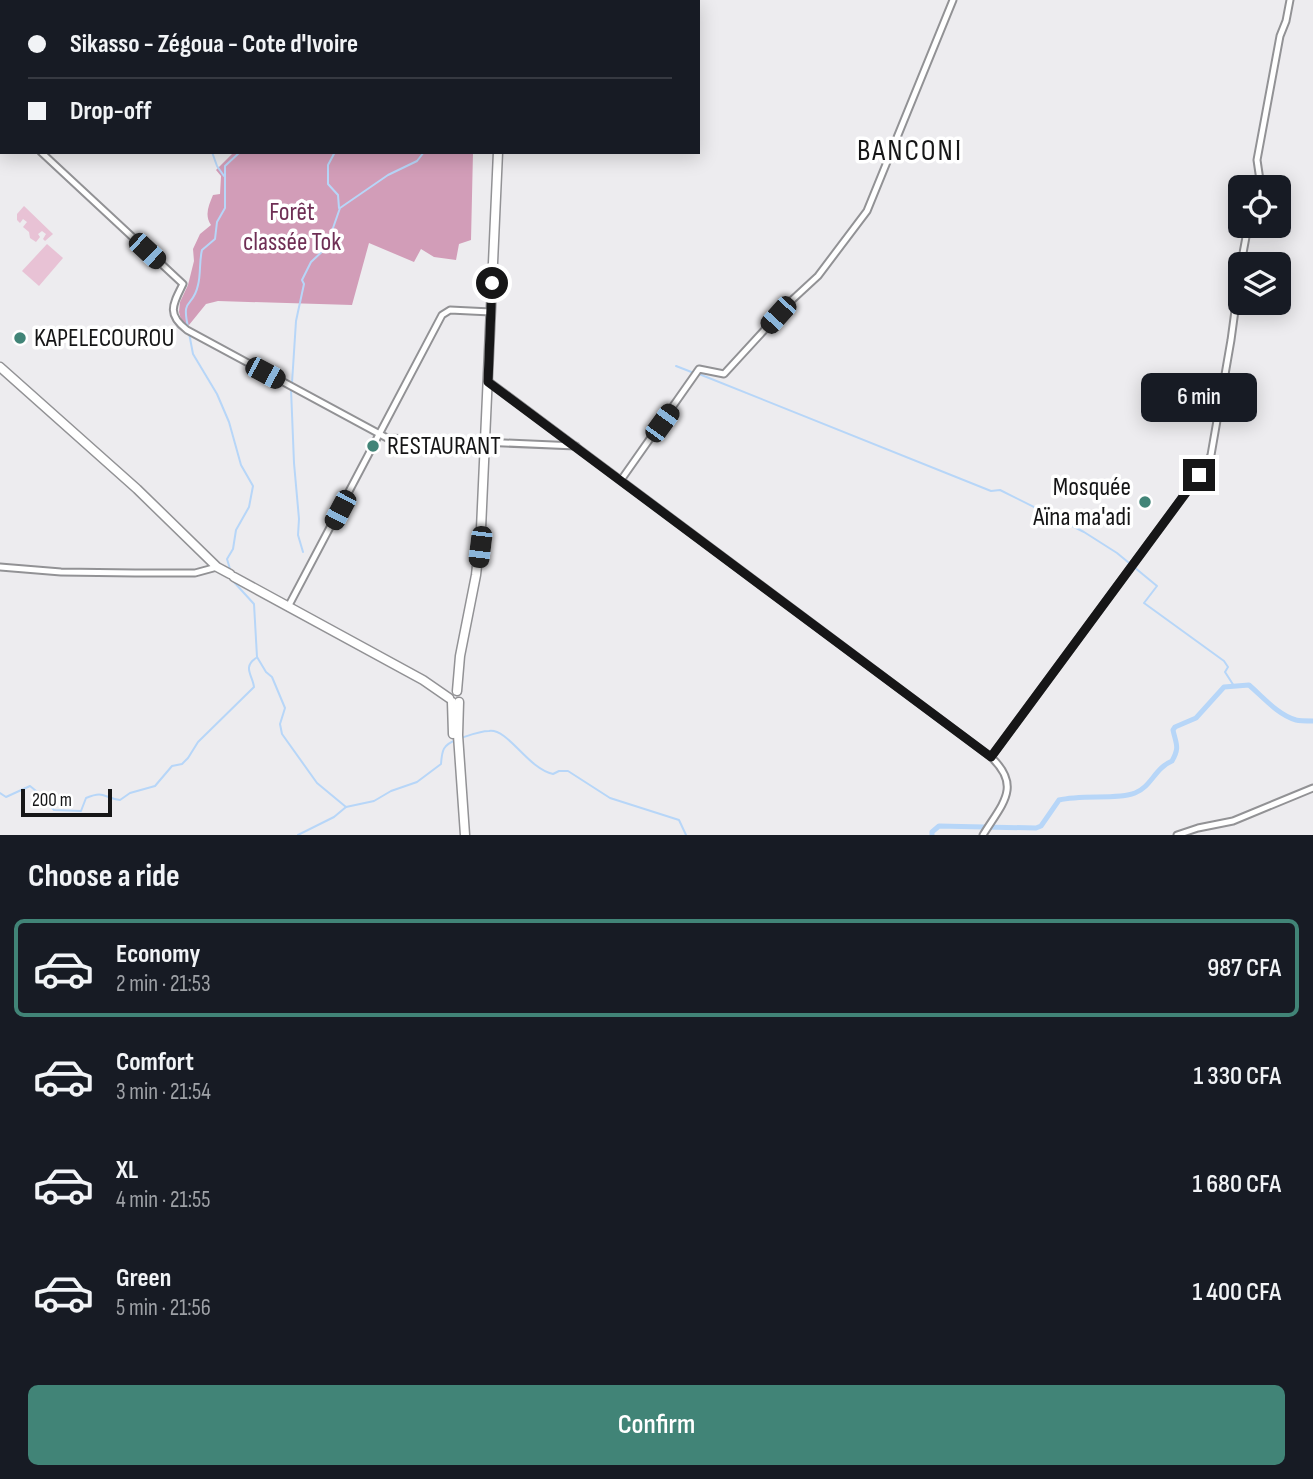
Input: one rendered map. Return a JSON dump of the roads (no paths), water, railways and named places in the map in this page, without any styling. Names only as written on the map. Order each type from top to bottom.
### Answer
[{"type":"highway","points":[[462,835],[454,697],[480,547],[498,154]]},
{"type":"highway","points":[[0,367],[137,489],[217,567],[454,697]]},
{"type":"street","points":[[621,480],[699,369],[724,374],[792,300],[818,276],[867,211],[953,0]]},
{"type":"street","points":[[1260,175],[1258,160],[1280,36],[1290,0]]},
{"type":"street","points":[[43,154],[183,284],[174,300],[174,315],[177,323],[189,331],[387,438],[576,446]]},
{"type":"street","points":[[288,607],[442,315],[450,310],[491,312]]},
{"type":"street","points":[[991,757],[1212,455],[1234,315]]},
{"type":"street","points":[[488,382],[991,757],[1007,776],[1008,786],[1006,797],[986,833]]},
{"type":"street","points":[[0,567],[61,572],[159,573],[195,573],[217,567]]},
{"type":"street","points":[[1177,835],[1234,821],[1313,788]]},
{"type":"waterway","points":[[213,154],[224,176]]},
{"type":"waterway","points":[[188,327],[186,311],[198,285],[202,250],[215,239],[217,222],[225,208],[225,166],[238,154]]},
{"type":"waterway","points":[[334,154],[328,165],[328,184],[338,195],[339,208]]},
{"type":"waterway","points":[[292,383],[296,321],[304,284],[302,280],[311,262],[326,248],[340,208],[388,175],[417,161],[422,154]]},
{"type":"waterway","points":[[189,333],[193,354],[217,394],[229,422],[241,465],[253,486],[249,507],[236,530],[233,549],[227,559],[230,569]]},
{"type":"waterway","points":[[676,366],[694,373]]},
{"type":"waterway","points":[[699,374],[991,491],[1000,490],[1084,532],[1117,553],[1157,586],[1144,603],[1224,661],[1228,667],[1225,672],[1234,686]]},
{"type":"waterway","points":[[291,389],[298,535],[303,552]]},
{"type":"waterway","points":[[233,581],[254,604],[257,657],[272,677],[285,708],[280,724],[282,734],[317,783],[346,807]]},
{"type":"waterway","points":[[0,793],[6,797],[30,786],[54,810],[81,811],[86,798],[101,795],[120,800],[130,793],[155,786],[172,766],[182,764],[198,742],[254,687],[249,668],[256,658]]},
{"type":"waterway","points":[[932,835],[939,826],[1036,828],[1041,826],[1059,800],[1135,793],[1172,761],[1177,749],[1173,730],[1175,727],[1196,718],[1224,687],[1249,685],[1283,714],[1296,720],[1313,721]]},
{"type":"waterway","points":[[461,738],[482,732],[496,732],[544,771],[553,774],[568,771],[610,798],[679,820],[686,835]]},
{"type":"waterway","points":[[298,835],[334,817],[346,807],[374,801],[391,791],[417,782],[441,764],[444,749],[456,740]]},
{"type":"place","name":"KAPELECOUROU","points":[[20,338]]},
{"type":"place","name":"RESTAURANT","points":[[373,446]]},
{"type":"place","name":"Mosquée Aïna ma'adi","points":[[1145,502]]},
{"type":"district","name":"BANCONI","points":[[910,151]]},
{"type":"park label","name":"Forêt classée Tok","points":[[292,227]]}]
